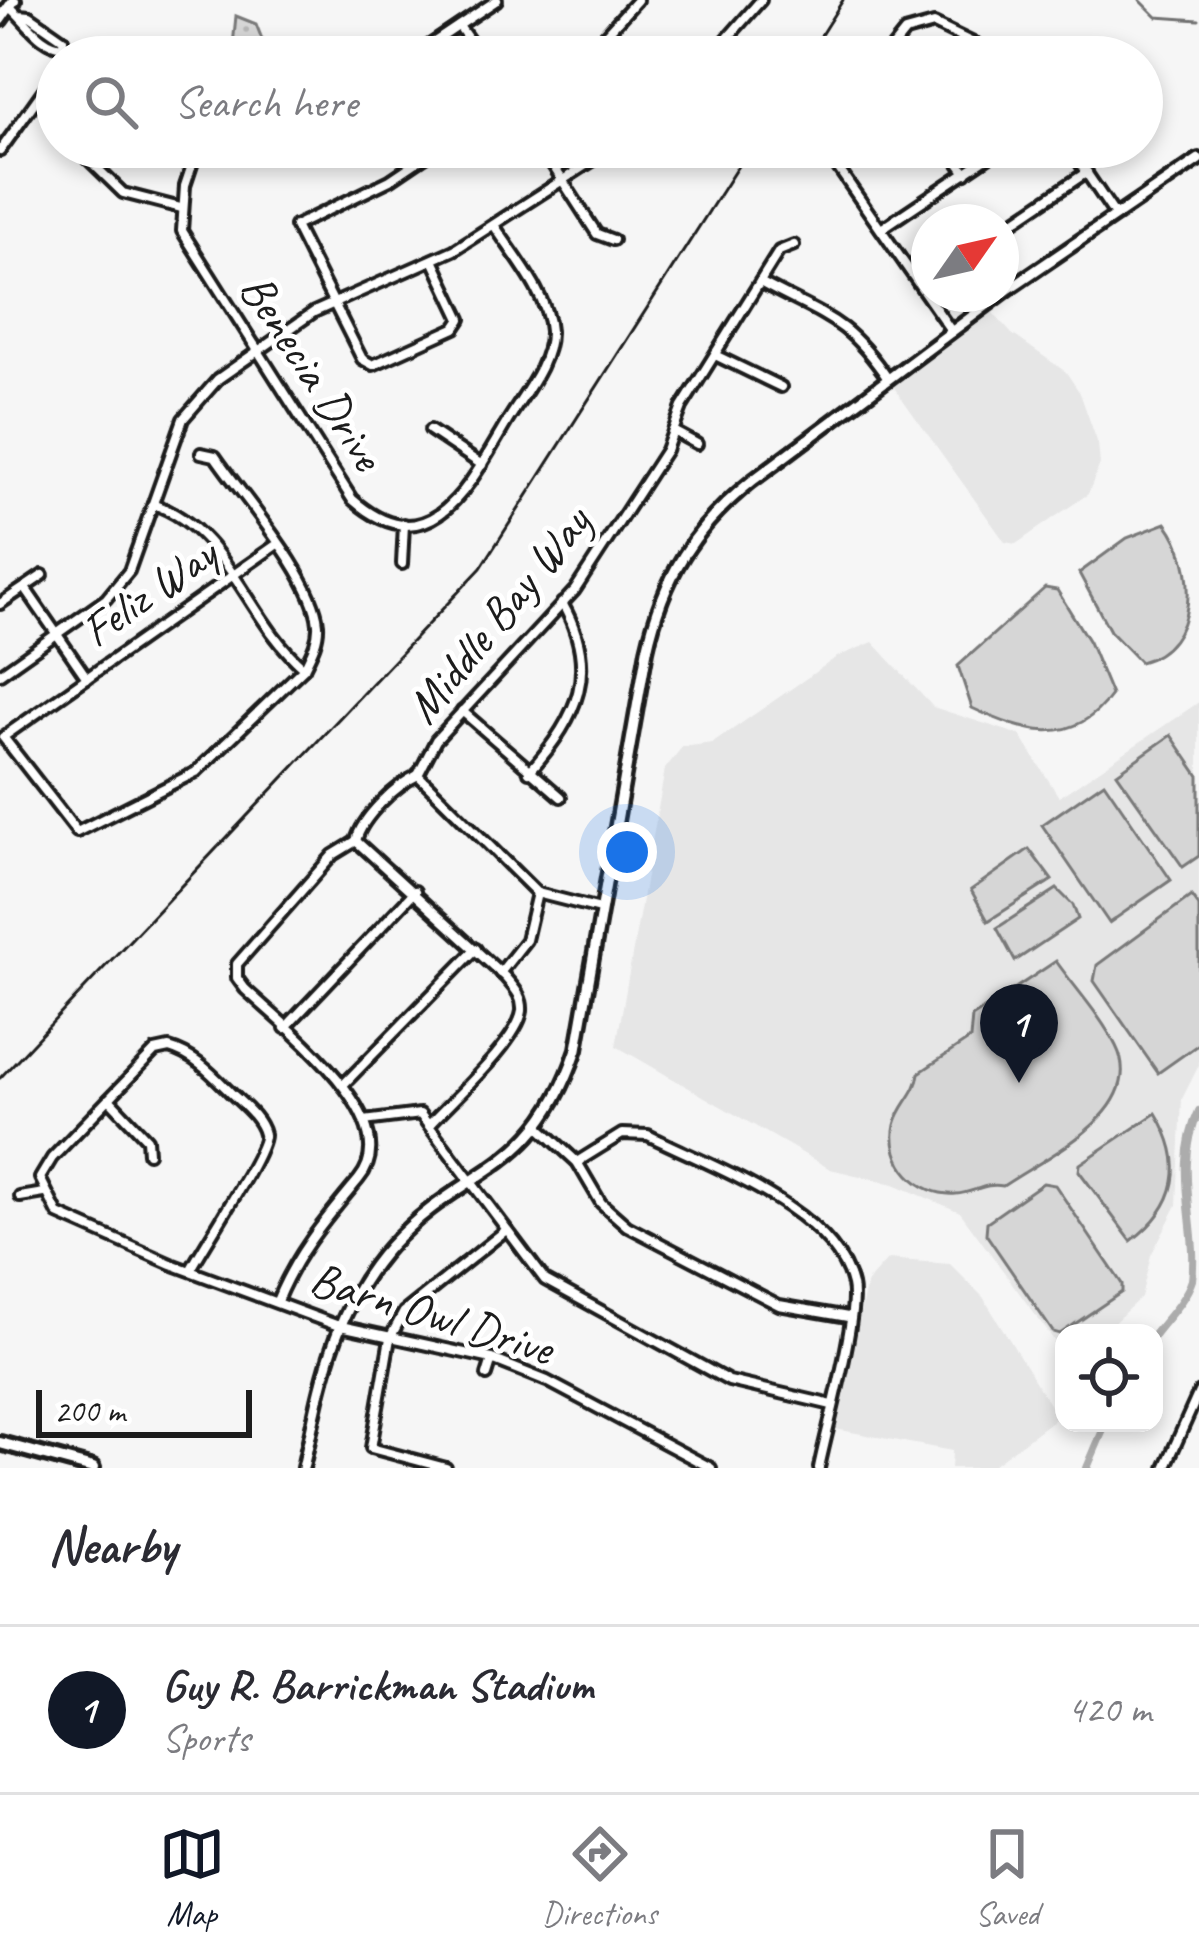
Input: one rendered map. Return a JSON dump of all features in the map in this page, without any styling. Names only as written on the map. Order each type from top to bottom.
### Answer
[{"type":"main road","points":[[0,20],[14,7]]},
{"type":"main road","points":[[0,1443],[93,1468]]},
{"type":"street","points":[[444,36],[497,0]]},
{"type":"street","points":[[604,36],[637,0]]},
{"type":"street","points":[[729,36],[761,0]]},
{"type":"street","points":[[14,7],[23,24],[40,36]]},
{"type":"street","points":[[902,36],[934,24],[959,36]]},
{"type":"street","points":[[459,26],[466,36]]},
{"type":"street","points":[[0,151],[36,100]]},
{"type":"street","points":[[303,1468],[337,1325],[391,1245],[511,1158],[563,1090],[577,1049],[646,650],[656,605],[676,562],[720,507],[952,332],[1199,159]]},
{"type":"street","points":[[98,168],[124,193],[181,208],[192,168]]},
{"type":"street","points":[[409,168],[295,226],[362,359],[382,363],[455,328],[461,319],[434,260]]},
{"type":"street","points":[[554,168],[597,234],[613,240]]},
{"type":"street","points":[[0,674],[106,599],[129,571],[183,418],[200,394],[332,303],[434,260],[581,168]]},
{"type":"street","points":[[838,168],[911,273]]},
{"type":"street","points":[[963,168],[966,172]]},
{"type":"street","points":[[881,229],[972,168]]},
{"type":"street","points":[[1084,168],[1115,215]]},
{"type":"street","points":[[1019,218],[1087,172]]},
{"type":"street","name":"Benecia Drive","points":[[181,208],[182,231],[202,270],[259,350],[352,499],[388,523],[404,524],[440,516],[464,494],[546,356],[550,334],[546,310],[494,225]]},
{"type":"street","name":"Middle Bay Way","points":[[600,909],[537,892],[418,775],[436,740],[575,590],[779,251],[794,245]]},
{"type":"street","points":[[760,282],[824,311],[858,334],[888,379]]},
{"type":"street","points":[[938,312],[952,332]]},
{"type":"street","points":[[715,355],[781,387]]},
{"type":"street","points":[[430,430],[482,465]]},
{"type":"street","points":[[673,431],[698,444]]},
{"type":"street","points":[[3,737],[76,832],[196,772],[304,668],[319,628],[314,605],[215,456],[201,453]]},
{"type":"street","points":[[152,505],[197,527],[280,645],[304,668]]},
{"type":"street","points":[[402,564],[404,524]]},
{"type":"street","name":"Feliz Way","points":[[3,737],[276,545]]},
{"type":"street","points":[[0,604],[43,575]]},
{"type":"street","points":[[25,588],[87,677]]},
{"type":"street","points":[[529,772],[572,714],[581,638],[562,602]]},
{"type":"street","points":[[462,712],[561,797]]},
{"type":"street","points":[[277,1301],[295,1257],[368,1165],[364,1121],[362,1109],[343,1084],[245,989],[237,964],[333,855],[356,841],[359,830],[404,782],[418,775]]},
{"type":"street","points":[[356,841],[415,891],[518,993],[521,1016],[431,1123]]},
{"type":"street","points":[[285,1028],[415,891]]},
{"type":"street","points":[[500,973],[526,940],[537,892]]},
{"type":"street","points":[[343,1084],[476,949]]},
{"type":"street","points":[[20,1197],[44,1193],[40,1178],[52,1158],[154,1052],[170,1043],[213,1075],[260,1123],[266,1140],[260,1161],[221,1211],[190,1271]]},
{"type":"street","points":[[109,1099],[147,1139],[148,1154]]},
{"type":"street","points":[[364,1121],[420,1114],[431,1123],[545,1280],[728,1382],[832,1405]]},
{"type":"street","points":[[539,1127],[577,1162],[602,1203],[627,1226],[779,1305],[848,1316]]},
{"type":"street","points":[[577,1162],[622,1134],[648,1135],[804,1216],[827,1240],[853,1286],[819,1468]]},
{"type":"street","name":"Barn Owl Drive","points":[[44,1193],[58,1214],[190,1271],[337,1325],[492,1359],[547,1381],[710,1468]]},
{"type":"street","points":[[446,1468],[371,1448],[390,1338],[404,1312],[505,1231]]},
{"type":"street","points":[[487,1375],[492,1359]]},
{"type":"street","points":[[1165,1468],[1199,1392]]},
{"type":"shaded area","points":[[236,16],[256,24],[261,36],[234,36]]},
{"type":"shaded area","points":[[977,312],[992,312],[1012,334],[1066,372],[1080,393],[1100,464],[1088,494],[1016,544],[1005,542],[888,379]]},
{"type":"shaded area","points":[[1166,523],[1184,561],[1188,603],[1174,640],[1159,654],[1140,662],[1110,631],[1079,573],[1127,538]]},
{"type":"shaded area","points":[[1045,588],[1057,590],[1089,642],[1111,695],[1081,723],[1047,731],[1011,724],[972,708],[958,666]]},
{"type":"shaded area","points":[[873,642],[933,707],[1020,735],[1059,797],[1199,702],[1199,1065],[1182,1099],[1177,1205],[1151,1255],[1141,1297],[1112,1324],[1055,1324],[1055,1342],[960,1212],[894,1184],[830,1169],[616,1046],[665,769],[682,747],[713,743],[837,657]]},
{"type":"shaded area","points":[[1171,735],[1199,776],[1199,856],[1183,867],[1117,773]]},
{"type":"shaded area","points":[[1104,782],[1171,880],[1109,923],[1042,825]]},
{"type":"shaded area","points":[[1029,849],[1052,880],[988,921],[971,890]]},
{"type":"shaded area","points":[[1057,889],[1073,905],[1078,919],[1015,961],[997,928]]},
{"type":"shaded area","points":[[1191,896],[1199,907],[1199,1044],[1158,1073],[1094,981],[1097,965]]},
{"type":"shaded area","points":[[1056,961],[1116,1046],[1122,1069],[1118,1091],[1106,1111],[1088,1130],[1003,1186],[956,1194],[918,1183],[901,1164],[894,1139],[897,1118],[919,1073],[970,1039],[972,1017]]},
{"type":"shaded area","points":[[1156,1113],[1172,1149],[1173,1183],[1159,1213],[1131,1241],[1079,1171],[1080,1164]]},
{"type":"shaded area","points":[[1043,1183],[1055,1185],[1122,1284],[1122,1292],[1075,1324],[1055,1324],[1053,1332],[986,1234],[987,1222]]},
{"type":"shaded area","points":[[888,1259],[950,1264],[983,1297],[1055,1418],[989,1468],[951,1468],[952,1451],[835,1429],[867,1282]]},
{"type":"waterway","points":[[1140,0],[1157,17],[1199,20]]},
{"type":"waterway","points":[[1163,1324],[1192,1280],[1187,1175],[1191,1132],[1199,1111]]},
{"type":"waterway","points":[[1087,1468],[1102,1432]]},
{"type":"railway","points":[[820,36],[843,0]]},
{"type":"railway","points":[[0,1078],[481,568],[737,168]]},
{"type":"place","name":"Guy R. Barrickman Stadium","points":[[1019,1083]]}]
